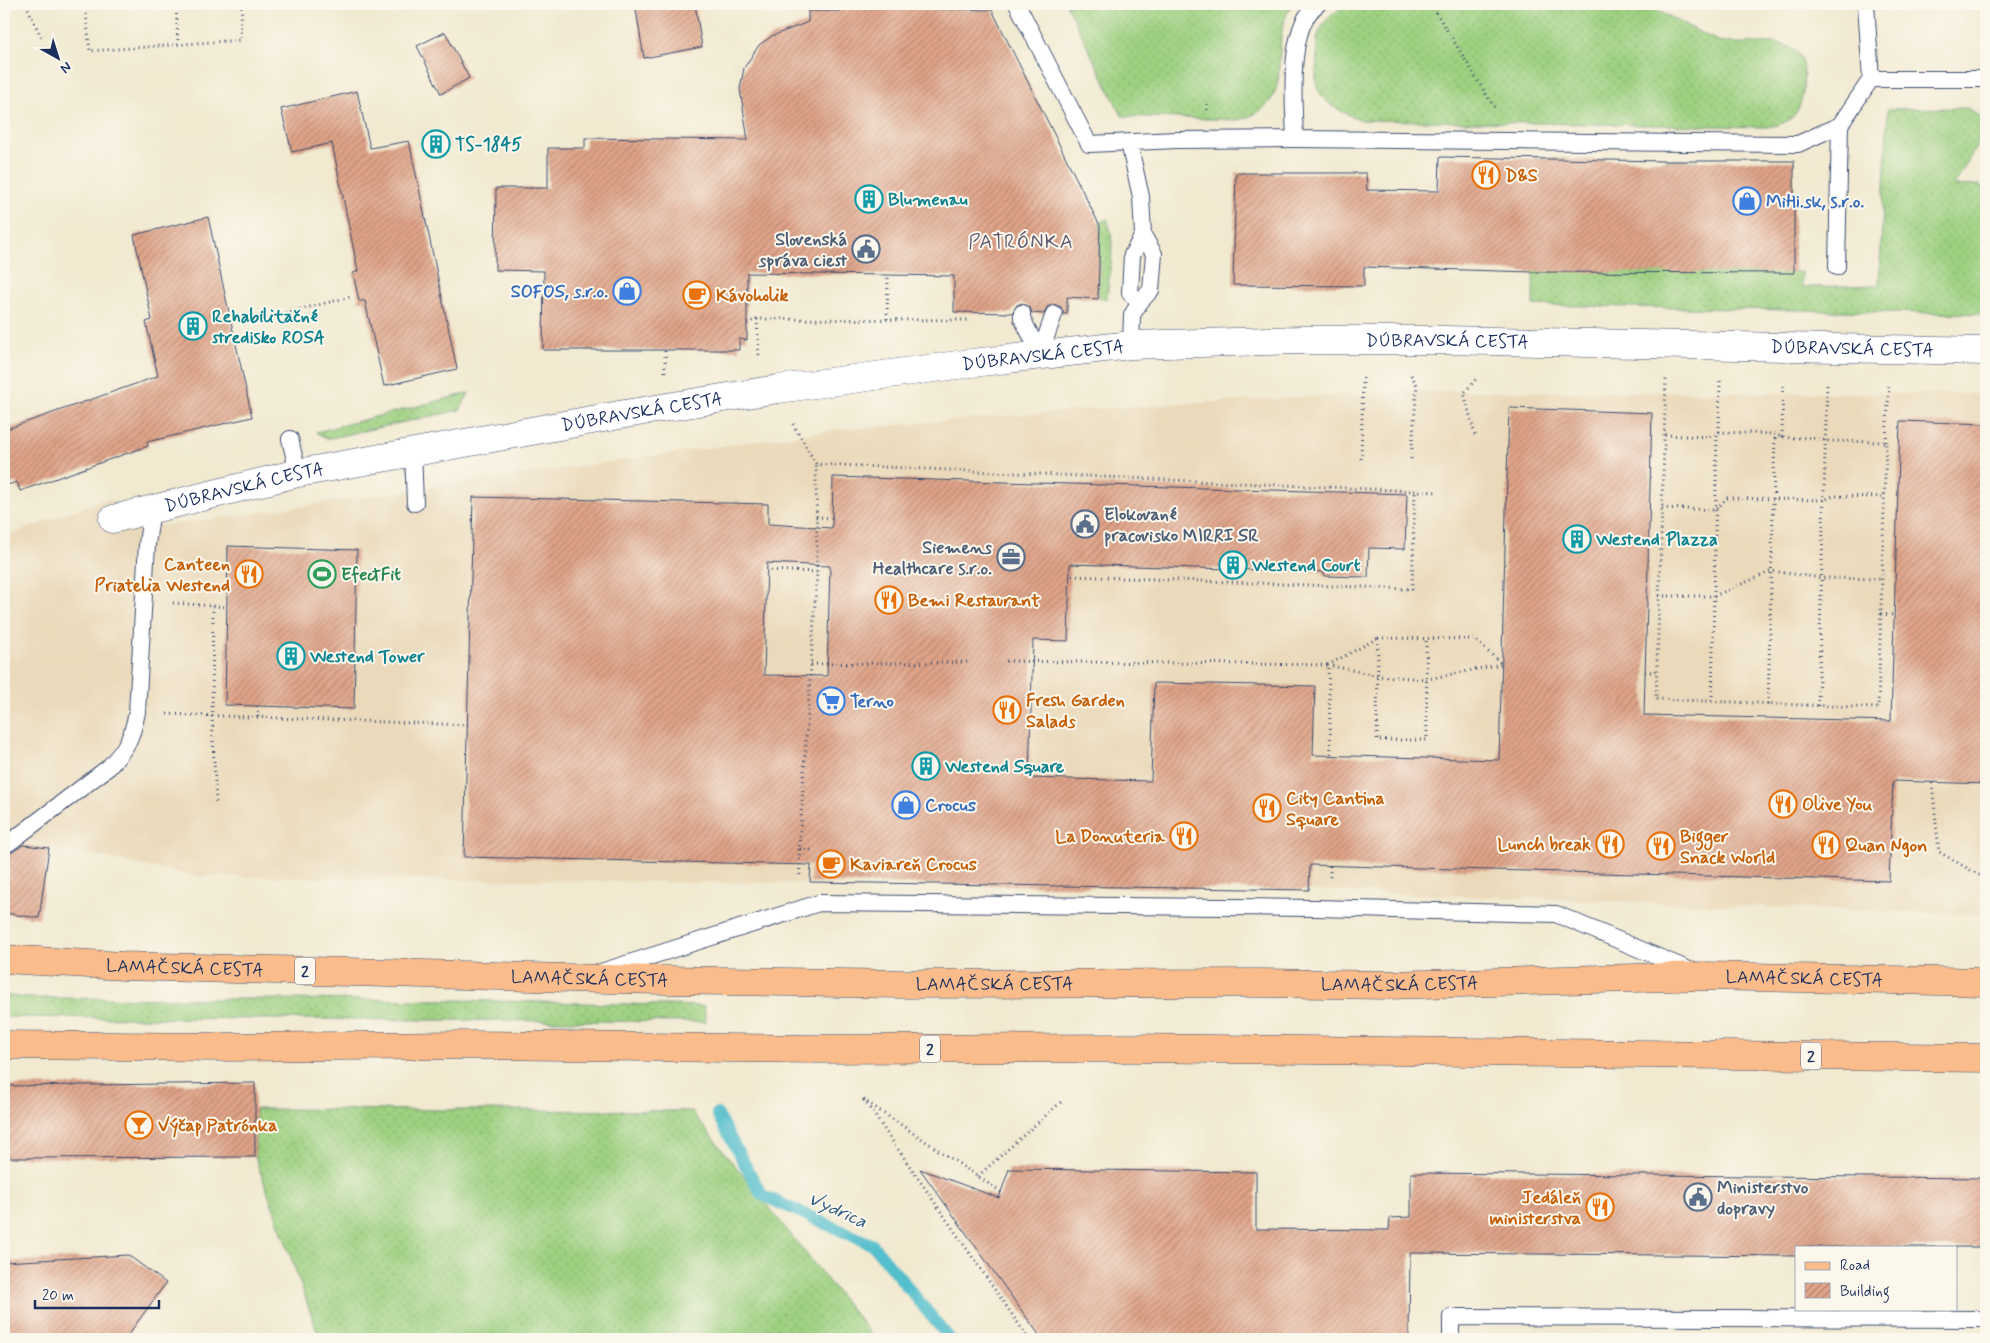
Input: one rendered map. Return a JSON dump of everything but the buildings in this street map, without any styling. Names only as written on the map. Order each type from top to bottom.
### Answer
[{"type":"main road","name":"LAMAČSKÁ CESTA","points":[[4,959],[123,966],[900,984],[1257,982],[1387,985],[1706,976],[1986,982]]},
{"type":"main road","name":"2","points":[[4,1045],[223,1047],[472,1045],[802,1049],[1131,1048],[1986,1058]]},
{"type":"street","name":"DÚBRAVSKÁ CESTA","points":[[113,519],[298,472],[778,389],[1040,354],[1131,345],[1302,340],[1443,340],[1986,351]]},
{"type":"lane","points":[[1016,4],[1089,144],[1187,140],[1295,139],[1798,144],[1840,125],[1871,79],[1866,4]]},
{"type":"lane","points":[[1295,139],[1295,55],[1300,29],[1318,4]]},
{"type":"lane","points":[[1871,79],[1986,78]]},
{"type":"lane","points":[[1837,266],[1840,125]]},
{"type":"lane","points":[[1130,143],[1141,197],[1143,235],[1132,255],[1130,292],[1140,302],[1132,316],[1131,345]]},
{"type":"lane","points":[[1022,313],[1022,318],[1040,354]]},
{"type":"lane","points":[[1040,354],[1054,314]]},
{"type":"lane","points":[[290,439],[298,472]]},
{"type":"lane","points":[[414,452],[415,502]]},
{"type":"lane","points":[[9,843],[109,767],[122,752],[133,733],[137,712],[147,544],[152,509]]},
{"type":"lane","points":[[583,978],[819,903],[1316,908],[1556,914],[1706,976]]},
{"type":"lane","points":[[1451,1339],[1451,1317],[1986,1319]]},
{"type":"path","points":[[26,4],[42,39]]},
{"type":"path","points":[[84,4],[90,52],[240,40],[242,4]]},
{"type":"path","points":[[176,4],[178,44]]},
{"type":"path","points":[[1431,4],[1499,114]]},
{"type":"path","points":[[888,275],[888,319]]},
{"type":"path","points":[[261,319],[350,297]]},
{"type":"path","points":[[757,319],[760,357]]},
{"type":"path","points":[[747,323],[757,319],[968,320]]},
{"type":"path","points":[[665,350],[665,378]]},
{"type":"path","points":[[1361,459],[1364,370]]},
{"type":"path","points":[[1408,371],[1417,385],[1411,460]]},
{"type":"path","points":[[1475,435],[1464,393],[1480,373]]},
{"type":"path","points":[[1666,376],[1656,699],[1878,708],[1886,442],[1890,380]]},
{"type":"path","points":[[1712,701],[1715,510],[1720,377]]},
{"type":"path","points":[[1782,437],[1783,378]]},
{"type":"path","points":[[1818,706],[1827,379]]},
{"type":"path","points":[[793,423],[816,464],[817,572],[799,849],[800,884]]},
{"type":"path","points":[[1665,435],[1709,437],[1718,432],[1775,434],[1782,437],[1819,438],[1826,441],[1886,442]]},
{"type":"path","points":[[1768,704],[1775,434]]},
{"type":"path","points":[[816,464],[1438,492]]},
{"type":"path","points":[[1072,576],[1412,589],[1416,490]]},
{"type":"path","points":[[1662,508],[1715,510],[1727,498],[1824,500],[1833,496],[1884,497]]},
{"type":"path","points":[[816,517],[832,518]]},
{"type":"path","points":[[766,570],[817,572]]},
{"type":"path","points":[[1659,596],[1714,596],[1772,571],[1822,578],[1882,579]]},
{"type":"path","points":[[143,601],[227,608]]},
{"type":"path","points":[[214,606],[212,716],[216,803]]},
{"type":"path","points":[[1881,614],[1894,615]]},
{"type":"path","points":[[1378,638],[1377,740],[1427,740],[1428,679],[1426,638]]},
{"type":"path","points":[[1006,661],[1328,665],[1379,676],[1428,679],[1502,664],[1474,639],[1378,638],[1328,665]]},
{"type":"path","points":[[812,664],[967,662]]},
{"type":"path","points":[[1328,665],[1331,755]]},
{"type":"path","points":[[1645,672],[1657,672]]},
{"type":"path","points":[[257,706],[258,718]]},
{"type":"path","points":[[137,712],[468,725]]},
{"type":"path","points":[[1932,783],[1939,852],[1986,879]]},
{"type":"path","points":[[799,849],[811,850]]},
{"type":"path","points":[[1001,1192],[864,1100],[1029,1339]]},
{"type":"path","points":[[978,1176],[1061,1102]]},
{"type":"shaded area","points":[[1413,391],[1986,394],[1986,915],[1309,890],[195,876],[4,837],[4,537],[107,498],[163,526],[834,430],[1108,408]]},
{"type":"green space","points":[[1066,4],[1292,4],[1284,21],[1276,88],[1270,101],[1258,112],[1238,120],[1122,116]]},
{"type":"green space","points":[[1349,4],[1639,5],[1659,12],[1716,40],[1728,43],[1771,43],[1784,45],[1794,50],[1801,60],[1804,75],[1802,98],[1796,113],[1787,121],[1764,127],[1362,120],[1341,111],[1327,102],[1318,89],[1316,82],[1317,38],[1330,17],[1339,9]]},
{"type":"green space","points":[[1967,108],[1986,120],[1986,129],[1954,186],[1980,185],[1980,187],[1986,187],[1986,314],[1533,305],[1535,158],[1568,159],[1568,271],[1663,272],[1664,160],[1698,161],[1698,272],[1802,272],[1802,287],[1879,285],[1888,109]]},
{"type":"green space","points":[[1107,219],[1112,238],[1111,268],[1107,298],[1098,299],[1099,223]]},
{"type":"green space","points":[[469,393],[460,410],[326,439],[316,432]]},
{"type":"green space","points":[[4,995],[28,998],[458,1000],[704,1006],[706,1022],[4,1017]]},
{"type":"green space","points":[[255,1109],[691,1111],[875,1339],[320,1339],[255,1157]]},
{"type":"waterway","name":"Vydrica","points":[[717,1114],[762,1195],[873,1245],[950,1339]]},
{"type":"place","name":"TS-1845","points":[[436,144]]},
{"type":"place","name":"D&S","points":[[1486,175]]},
{"type":"place","name":"Blumenau","points":[[869,199]]},
{"type":"place","name":"MiHi.sk, s.r.o.","points":[[1747,201]]},
{"type":"place","name":"Slovenská správa ciest","points":[[866,249]]},
{"type":"place","name":"SOFOS, s.r.o.","points":[[627,291]]},
{"type":"place","name":"Kávoholik","points":[[697,295]]},
{"type":"place","name":"Rehabilitačné stredisko ROSA","points":[[193,326]]},
{"type":"place","name":"Elokované pracovisko MIRRI SR","points":[[1085,524]]},
{"type":"place","name":"Westend Plazza","points":[[1577,539]]},
{"type":"place","name":"Siemens Healthcare s.r.o.","points":[[1011,557]]},
{"type":"place","name":"Westend Court","points":[[1233,565]]},
{"type":"place","name":"Canteen Priatelia Westend","points":[[249,574]]},
{"type":"place","name":"EfectFit","points":[[322,574]]},
{"type":"place","name":"Bemi Restaurant","points":[[889,600]]},
{"type":"place","name":"Westend Tower","points":[[291,656]]},
{"type":"place","name":"Terno","points":[[831,701]]},
{"type":"place","name":"Fresh Garden Salads","points":[[1007,710]]},
{"type":"place","name":"Westend Square","points":[[926,766]]},
{"type":"place","name":"Olive You","points":[[1783,804]]},
{"type":"place","name":"Crocus","points":[[906,805]]},
{"type":"place","name":"City Cantina Square","points":[[1267,808]]},
{"type":"place","name":"La Donuteria","points":[[1184,836]]},
{"type":"place","name":"Lunch break","points":[[1610,844]]},
{"type":"place","name":"Quan Ngon","points":[[1826,845]]},
{"type":"place","name":"Bigger Snack World","points":[[1661,846]]},
{"type":"place","name":"Kaviareň Crocus","points":[[831,864]]},
{"type":"place","name":"Výčap Patrónka","points":[[139,1125]]},
{"type":"place","name":"Ministerstvo dopravy","points":[[1698,1197]]},
{"type":"place","name":"Jedáleň ministerstva","points":[[1600,1207]]},
{"type":"district","name":"PATRÓNKA","points":[[1021,241]]}]
